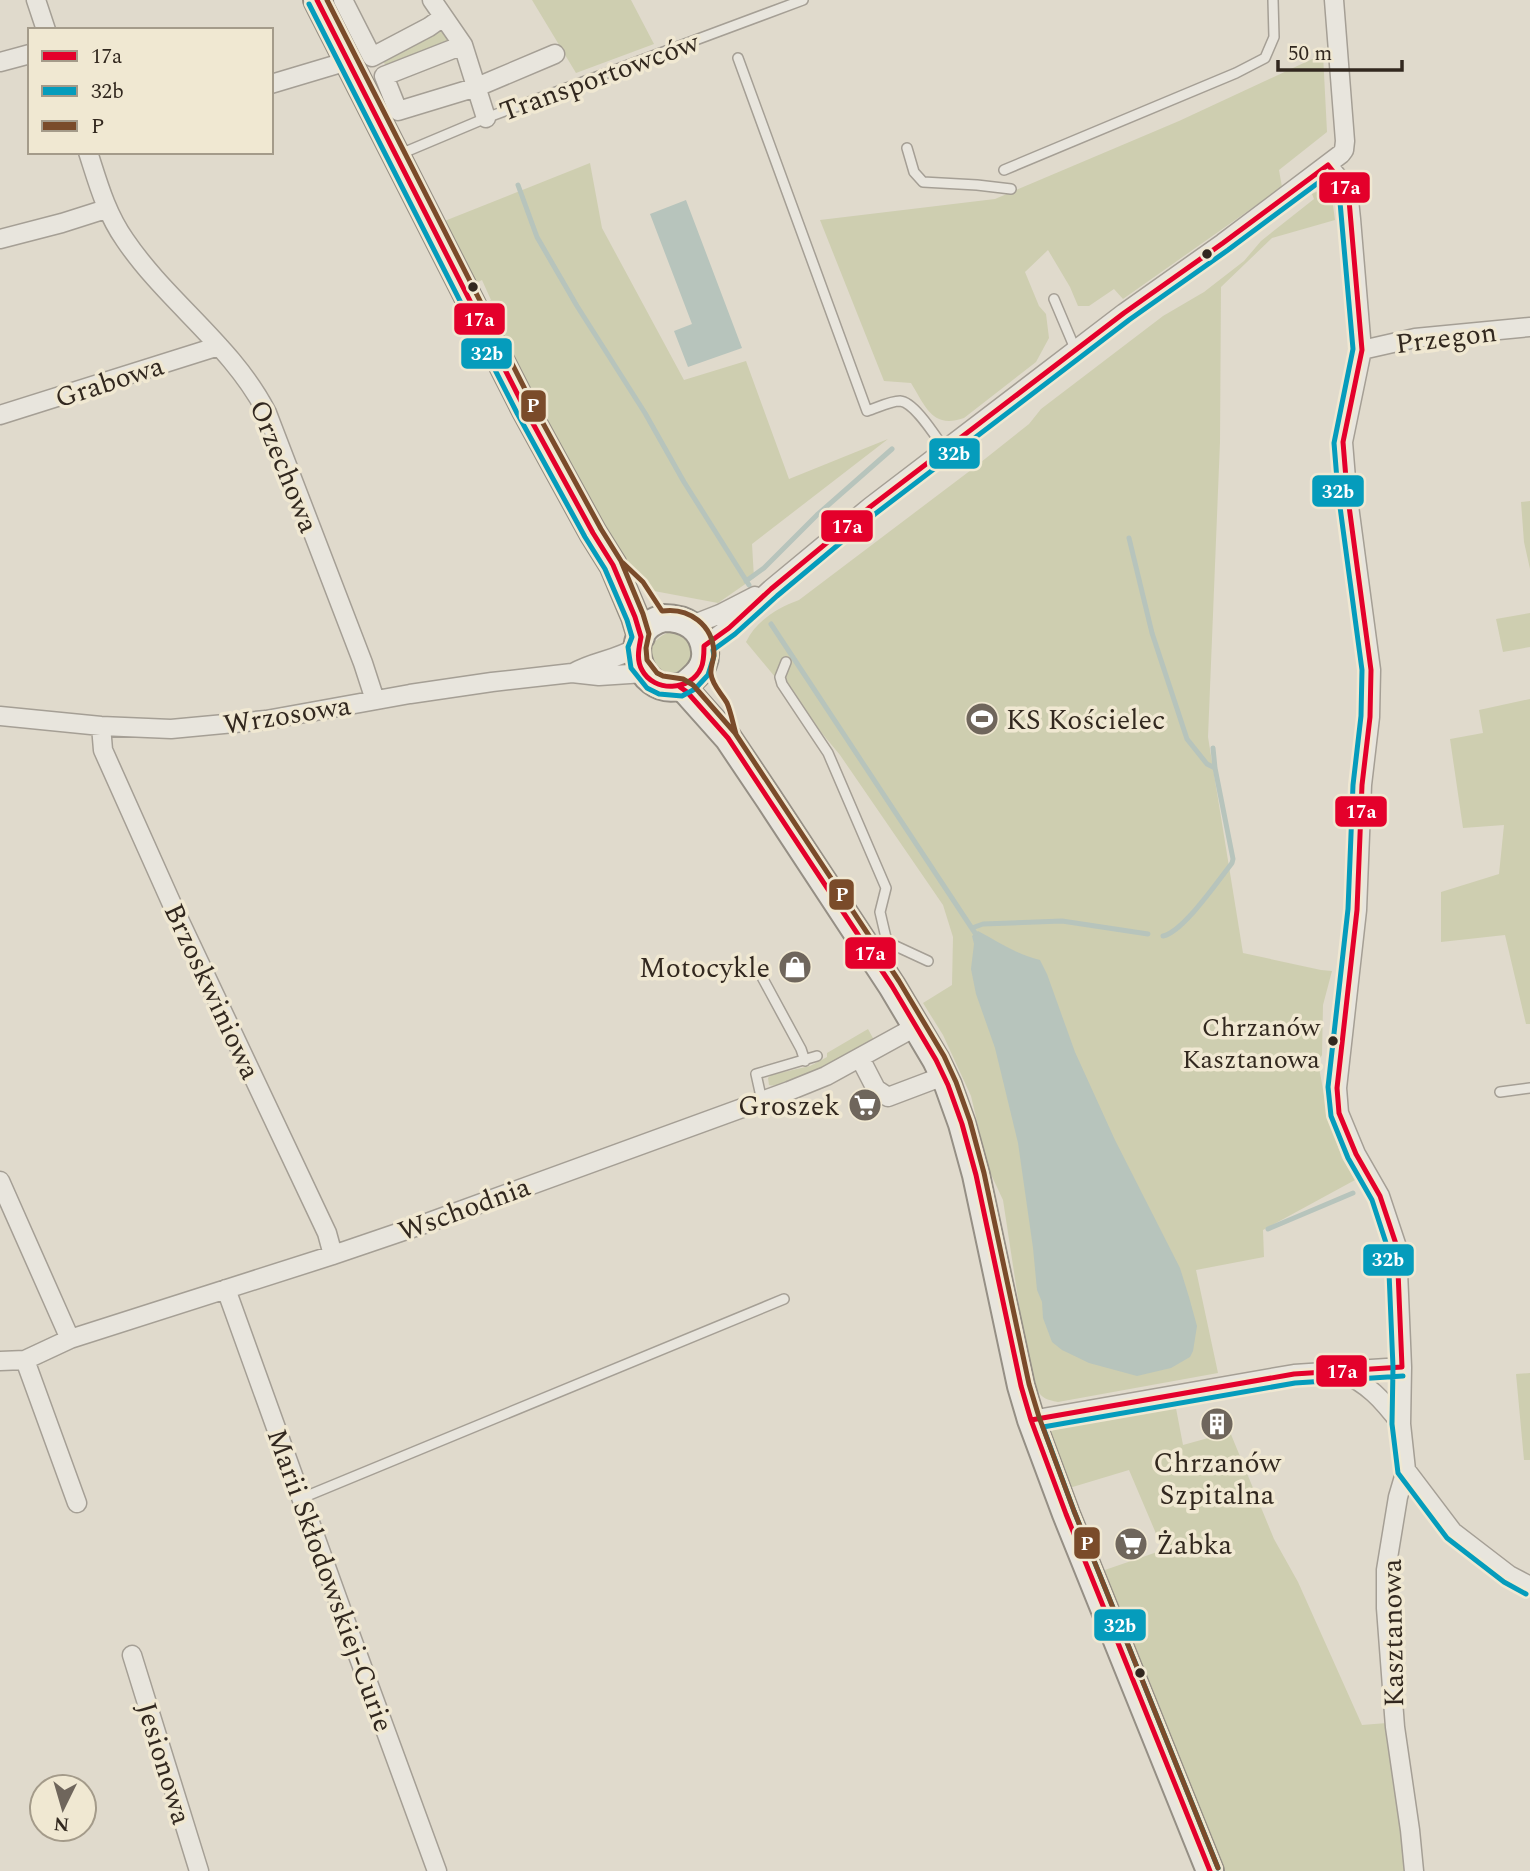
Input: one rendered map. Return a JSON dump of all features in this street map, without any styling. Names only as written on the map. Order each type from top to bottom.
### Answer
[{"type":"main road","points":[[317,0],[525,409],[613,565],[645,634],[638,663],[651,680],[661,685],[680,687],[687,692],[728,738],[879,948],[948,1085],[970,1149],[1021,1386],[1031,1420],[1066,1514],[1210,1871]]},
{"type":"main road","points":[[645,634],[676,618],[699,647],[704,680],[720,710],[728,738]]},
{"type":"main road","points":[[680,687],[690,682],[699,647]]},
{"type":"street","points":[[36,0],[45,28]]},
{"type":"street","points":[[343,0],[372,57],[443,17]]},
{"type":"street","points":[[432,0],[463,45],[486,118]]},
{"type":"street","points":[[699,647],[729,628],[771,589],[870,507],[1124,313],[1341,154],[1345,141],[1334,0]]},
{"type":"street","points":[[463,45],[384,76],[398,111],[477,87],[555,54]]},
{"type":"street","points":[[0,62],[28,55]]},
{"type":"street","points":[[273,83],[348,61]]},
{"type":"street","name":"Orzechowa","points":[[89,154],[106,209],[123,239],[245,376],[267,413],[375,700]]},
{"type":"street","name":"Kasztanowa","points":[[1328,164],[1344,185],[1349,200],[1362,350],[1343,442],[1371,670],[1362,785],[1357,910],[1336,1088],[1339,1113],[1356,1154],[1380,1196],[1396,1247],[1402,1367],[1401,1424],[1405,1469],[1386,1570],[1386,1608],[1395,1727],[1414,1871]]},
{"type":"street","points":[[0,240],[106,209]]},
{"type":"street","name":"Przegon","points":[[1362,350],[1415,338],[1530,327]]},
{"type":"street","name":"Grabowa","points":[[0,415],[219,346]]},
{"type":"street","points":[[699,647],[720,614],[771,589]]},
{"type":"street","name":"Wrzosowa","points":[[572,673],[586,665],[620,657],[645,634]]},
{"type":"street","name":"Wrzosowa","points":[[0,716],[101,726],[171,729],[221,726],[492,682],[572,673],[599,676],[645,673]]},
{"type":"street","name":"Brzoskwiniowa","points":[[101,726],[103,750],[327,1233],[333,1255]]},
{"type":"street","name":"Wschodnia","points":[[0,1362],[25,1360],[70,1339],[424,1224],[761,1101],[826,1076],[917,1026]]},
{"type":"street","points":[[860,1058],[876,1089],[888,1097],[933,1080]]},
{"type":"street","points":[[0,1181],[70,1339]]},
{"type":"street","name":"Marii Skłodowskiej-Curie","points":[[226,1289],[437,1871]]},
{"type":"street","points":[[25,1360],[76,1503]]},
{"type":"street","points":[[1031,1420],[1294,1374],[1402,1367]]},
{"type":"street","points":[[1340,1371],[1359,1380],[1382,1399],[1401,1424]]},
{"type":"street","points":[[1371,1390],[1401,1390]]},
{"type":"street","points":[[1405,1469],[1453,1532],[1510,1575],[1530,1586]]},
{"type":"street","name":"Jesionowa","points":[[132,1655],[199,1871]]},
{"type":"lane","name":"Transportowców","points":[[397,156],[486,118],[803,0]]},
{"type":"lane","points":[[1004,170],[1236,73],[1265,58],[1274,37],[1273,0]]},
{"type":"lane","points":[[738,58],[867,411],[897,401],[907,403],[946,451]]},
{"type":"lane","points":[[908,148],[914,172],[923,182],[1011,189]]},
{"type":"lane","points":[[1054,299],[1076,351]]},
{"type":"lane","points":[[786,662],[780,677],[782,684],[828,752],[886,888],[880,912],[879,948],[928,961]]},
{"type":"lane","points":[[762,977],[805,1061]]},
{"type":"lane","points":[[761,1101],[756,1074],[817,1056]]},
{"type":"lane","points":[[1500,1092],[1530,1088]]},
{"type":"lane","points":[[302,1498],[784,1299]]},
{"type":"green space","points":[[532,0],[631,0],[654,44],[576,73]]},
{"type":"green space","points":[[441,29],[447,33],[452,43],[387,66],[384,63],[384,58],[432,31]]},
{"type":"green space","points":[[1323,54],[1327,132],[1279,170],[1282,187],[1123,299],[1114,289],[1089,306],[1078,306],[1048,250],[1025,272],[1039,306],[1046,314],[1049,338],[1036,362],[964,418],[944,421],[937,418],[926,408],[911,383],[884,381],[820,220],[995,199],[1179,121]]},
{"type":"green space","points":[[590,163],[602,228],[684,380],[746,361],[789,479],[888,439],[752,544],[754,578],[718,603],[644,587],[601,531],[561,446],[544,425],[484,304],[491,300],[482,280],[474,284],[442,222]]},
{"type":"green space","points":[[1320,190],[1331,191],[1335,220],[1272,238],[1221,287],[1220,442],[1208,737],[1243,953],[1332,971],[1323,1005],[1322,1055],[1318,1062],[1328,1117],[1342,1158],[1355,1180],[1263,1230],[1264,1257],[1196,1270],[1218,1373],[1058,1402],[1042,1396],[1030,1377],[1003,1200],[988,1168],[971,1096],[943,1035],[923,1003],[952,985],[953,937],[943,905],[840,755],[746,642],[755,628],[768,616],[799,600],[971,470],[1029,424],[1041,409],[1163,316],[1204,292],[1244,261],[1261,241],[1314,199],[1312,194]]},
{"type":"green space","points":[[1530,501],[1530,569],[1524,542],[1521,502]]},
{"type":"green space","points":[[1530,613],[1530,647],[1503,652],[1496,619]]},
{"type":"green space","points":[[670,632],[686,638],[695,654],[684,673],[663,675],[656,669],[650,655],[656,641]]},
{"type":"green space","points":[[1530,699],[1530,1024],[1526,1024],[1505,935],[1441,942],[1441,892],[1499,874],[1504,825],[1463,828],[1450,739],[1483,733],[1479,710]]},
{"type":"green space","points":[[868,1029],[874,1040],[852,1053],[805,1077],[769,1085],[768,1078],[771,1075],[810,1066]]},
{"type":"green space","points":[[1530,1373],[1530,1460],[1524,1460],[1516,1374]]},
{"type":"green space","points":[[1175,1403],[1183,1445],[1230,1432],[1274,1539],[1298,1582],[1362,1725],[1387,1723],[1407,1871],[1220,1871],[1151,1700],[1155,1695],[1142,1664],[1133,1659],[1099,1572],[1163,1550],[1129,1470],[1066,1489],[1048,1438],[1058,1425]]},
{"type":"shaded area","points":[[686,200],[742,348],[688,367],[674,331],[692,324],[650,214]]},
{"type":"shaded area","points":[[978,931],[1016,952],[1040,960],[1075,1052],[1115,1140],[1180,1268],[1197,1326],[1190,1357],[1171,1368],[1137,1376],[1089,1363],[1052,1342],[1037,1290],[1018,1143],[995,1048],[976,994],[971,969],[974,944],[972,936]]},
{"type":"waterway","points":[[518,185],[537,237],[749,585]]},
{"type":"waterway","points":[[746,581],[764,568],[817,515],[892,449]]},
{"type":"waterway","points":[[1129,538],[1152,633],[1187,739],[1207,764],[1215,768]]},
{"type":"waterway","points":[[771,624],[975,933]]},
{"type":"waterway","points":[[1163,936],[1190,916],[1232,863],[1213,748]]},
{"type":"waterway","points":[[972,928],[983,924],[1062,921],[1148,934]]},
{"type":"waterway","points":[[1268,1229],[1353,1193]]},
{"type":"transit line","name":"17a","points":[[317,0],[525,409],[613,565],[641,637]]},
{"type":"transit line","name":"P","points":[[327,0],[533,405],[621,561],[649,634],[647,660],[657,673],[683,679],[693,685],[735,733],[899,981],[944,1056],[970,1121],[984,1173],[1029,1384],[1039,1417],[1074,1511],[1218,1868]]},
{"type":"transit line","name":"32b","points":[[309,4],[517,413],[605,569],[632,637],[628,647],[631,668],[647,688],[659,694],[682,696],[695,689],[708,675],[714,656],[713,650],[875,514],[1129,320],[1326,177],[1336,189],[1340,202],[1353,349],[1334,443],[1362,670],[1361,716],[1353,785],[1348,909],[1328,1087],[1331,1116],[1348,1158],[1372,1200],[1388,1249],[1393,1367],[1392,1424],[1398,1473],[1447,1538],[1504,1582],[1526,1594]]},
{"type":"transit line","name":"17a","points":[[641,637],[639,662],[648,677],[663,686],[681,685],[689,681],[701,668],[704,646],[729,628],[771,589],[870,507],[1124,313],[1328,165],[1344,185],[1349,200],[1362,350],[1343,442],[1371,670],[1370,717],[1362,785],[1357,910],[1337,1088],[1339,1113],[1356,1154],[1380,1196],[1397,1247],[1402,1367],[1294,1374],[1031,1420]]},
{"type":"transit line","name":"P","points":[[623,563],[643,582],[662,611],[690,615],[704,626],[713,643],[712,678],[727,703],[736,734]]},
{"type":"transit line","name":"17a","points":[[680,687],[728,738],[892,986],[948,1085],[976,1175],[1021,1386],[1031,1420],[1066,1514],[1210,1871]]},
{"type":"transit line","name":"32b","points":[[1218,1868],[1074,1511],[1043,1427],[1295,1383],[1403,1376]]},
{"type":"place","name":"KS Kościelec","points":[[982,719]]},
{"type":"place","name":"Motocykle","points":[[795,967]]},
{"type":"place","name":"Chrzanów Kasztanowa","points":[[1333,1041]]},
{"type":"place","name":"Groszek","points":[[865,1105]]},
{"type":"place","name":"Chrzanów Szpitalna","points":[[1217,1424]]},
{"type":"place","name":"Żabka","points":[[1131,1544]]}]
